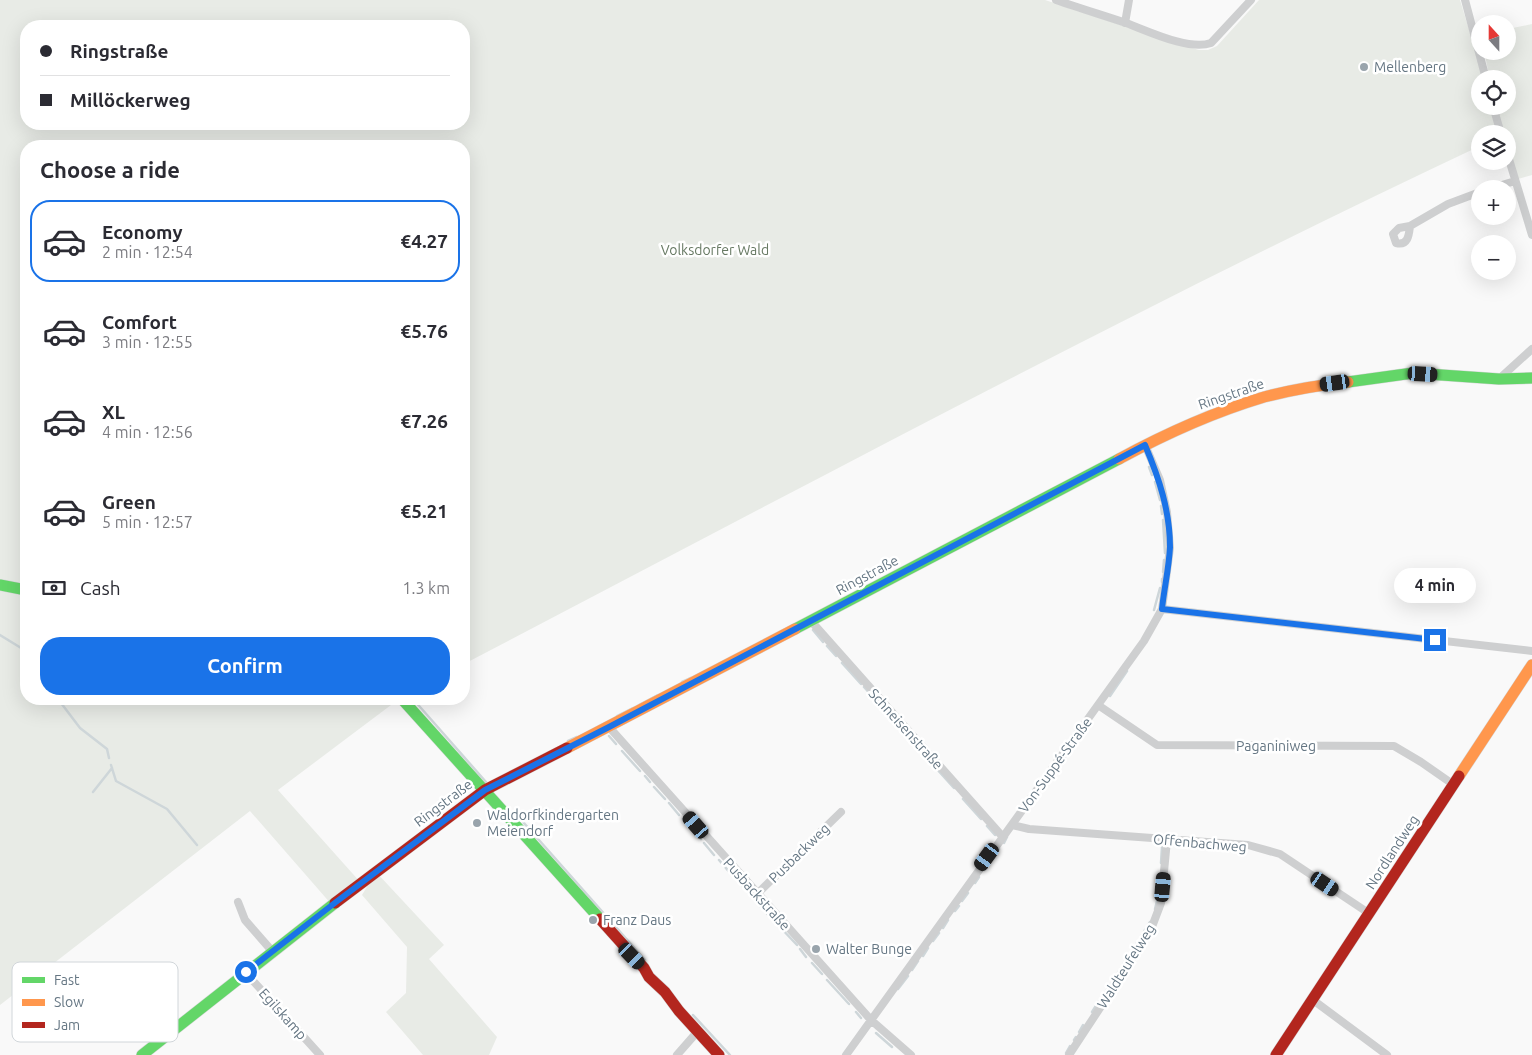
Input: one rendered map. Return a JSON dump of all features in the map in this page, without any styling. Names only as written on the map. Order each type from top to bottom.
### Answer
[{"type":"street","points":[[1056,0],[1174,40],[1197,45],[1211,43],[1251,0]]},
{"type":"street","points":[[1125,23],[1129,0]]},
{"type":"street","points":[[1464,0],[1483,70]]},
{"type":"street","points":[[1516,184],[1532,235]]},
{"type":"street","points":[[1410,226],[1448,204],[1471,195]]},
{"type":"street","points":[[1499,379],[1532,349]]},
{"type":"street","name":"Ringstraße","points":[[178,1026],[272,951],[485,790],[609,727],[1145,445],[1210,416],[1265,397],[1323,385],[1413,373],[1499,379],[1532,378]]},
{"type":"street","name":"Von-Suppé-Straße","points":[[846,1055],[1144,641],[1162,609],[1170,548],[1167,512],[1160,480],[1145,445]]},
{"type":"street","points":[[0,585],[20,589]]},
{"type":"street","points":[[1162,609],[1532,651]]},
{"type":"street","name":"Schneisenstraße","points":[[811,621],[1002,836]]},
{"type":"street","name":"Nordlandweg","points":[[1276,1055],[1531,670]]},
{"type":"street","points":[[407,705],[644,968],[670,986],[677,995],[689,1021],[719,1055]]},
{"type":"street","name":"Paganiniweg","points":[[1098,705],[1157,745],[1394,746],[1422,762],[1454,785]]},
{"type":"street","name":"Pusbackstraße","points":[[609,727],[871,1020],[911,1055]]},
{"type":"street","name":"Pusbackweg","points":[[757,894],[841,812]]},
{"type":"street","name":"Offenbachweg","points":[[1012,825],[1029,829],[1248,845],[1280,854],[1370,914]]},
{"type":"street","name":"Waldteufelweg","points":[[1069,1055],[1150,932],[1161,903],[1167,840]]},
{"type":"street","points":[[238,902],[246,920],[272,951]]},
{"type":"street","name":"Egilskamp","points":[[246,972],[320,1055]]},
{"type":"street","points":[[1313,1000],[1387,1055]]},
{"type":"street","points":[[676,1055],[698,1031]]},
{"type":"street","name":"Ringstraße","points":[[142,1055],[158,1042]]},
{"type":"green space","name":"Volksdorfer Wald","points":[[0,0],[1045,0],[1175,43],[1199,50],[1208,50],[1217,46],[1259,0],[1460,0],[1471,36],[1471,60],[1478,60],[1481,70],[1471,70],[1471,115],[1493,115],[1496,125],[1471,125],[1471,150],[1096,335],[843,465],[470,661],[470,140],[20,140],[20,705],[391,705],[278,790],[361,883],[332,905],[250,811],[55,962],[12,962],[12,996],[0,1005]]},
{"type":"green space","points":[[1532,24],[1532,175],[1518,179],[1515,170],[1516,125],[1501,125],[1499,115],[1516,115],[1516,70],[1488,70],[1486,60],[1516,60],[1516,27]]},
{"type":"green space","points":[[376,872],[444,945],[429,959],[497,1037],[489,1055],[423,1055],[386,1012],[406,993],[407,947],[362,895]]},
{"type":"waterway","points":[[1149,467],[1152,475]]},
{"type":"waterway","points":[[1155,482],[1160,500]]},
{"type":"waterway","points":[[1161,506],[1162,514]]},
{"type":"waterway","points":[[1163,520],[1165,553]]},
{"type":"waterway","points":[[1163,572],[1164,560]]},
{"type":"waterway","points":[[1154,610],[1160,588]]},
{"type":"waterway","points":[[813,630],[823,642]]},
{"type":"waterway","points":[[0,635],[20,647]]},
{"type":"waterway","points":[[827,646],[836,656]]},
{"type":"waterway","points":[[842,663],[861,684]]},
{"type":"waterway","points":[[1110,696],[1127,671]]},
{"type":"waterway","points":[[682,682],[691,678]]},
{"type":"waterway","points":[[864,687],[873,697]]},
{"type":"waterway","points":[[639,705],[658,695]]},
{"type":"waterway","points":[[63,705],[80,728],[107,749],[109,758]]},
{"type":"waterway","points":[[418,705],[486,782]]},
{"type":"waterway","points":[[880,705],[885,711]]},
{"type":"waterway","points":[[617,716],[633,708]]},
{"type":"waterway","points":[[888,715],[892,718]]},
{"type":"waterway","points":[[895,721],[900,727]]},
{"type":"waterway","points":[[905,733],[915,744]]},
{"type":"waterway","points":[[609,736],[616,744]]},
{"type":"waterway","points":[[568,741],[577,737]]},
{"type":"waterway","points":[[622,751],[640,771]]},
{"type":"waterway","points":[[922,753],[931,763]]},
{"type":"waterway","points":[[1060,764],[1067,754]]},
{"type":"waterway","points":[[111,765],[116,781],[167,809],[197,845]]},
{"type":"waterway","points":[[935,767],[954,788]]},
{"type":"waterway","points":[[93,792],[112,768]]},
{"type":"waterway","points":[[1051,776],[1057,768]]},
{"type":"waterway","points":[[645,776],[650,782]]},
{"type":"waterway","points":[[1042,789],[1047,783]]},
{"type":"waterway","points":[[654,787],[665,799]]},
{"type":"waterway","points":[[1032,804],[1039,794]]},
{"type":"waterway","points":[[963,799],[981,819]]},
{"type":"waterway","points":[[669,803],[679,815]]},
{"type":"waterway","points":[[516,814],[645,960]]},
{"type":"waterway","points":[[683,819],[687,823]]},
{"type":"waterway","points":[[987,826],[995,835]]},
{"type":"waterway","points":[[691,829],[701,839]]},
{"type":"waterway","points":[[1004,843],[1007,837]]},
{"type":"waterway","points":[[704,843],[714,855]]},
{"type":"waterway","points":[[1161,863],[1162,847]]},
{"type":"waterway","points":[[994,857],[999,849]]},
{"type":"waterway","points":[[719,860],[731,874]]},
{"type":"waterway","points":[[984,870],[990,862]]},
{"type":"waterway","points":[[975,883],[979,877]]},
{"type":"waterway","points":[[739,882],[745,889]]},
{"type":"waterway","points":[[749,893],[757,902]]},
{"type":"waterway","points":[[962,901],[968,893]]},
{"type":"waterway","points":[[1155,909],[1158,897]]},
{"type":"waterway","points":[[955,911],[959,906]]},
{"type":"waterway","points":[[761,907],[772,919]]},
{"type":"waterway","points":[[943,928],[948,920]]},
{"type":"waterway","points":[[1140,938],[1150,922]]},
{"type":"waterway","points":[[780,927],[797,945]]},
{"type":"waterway","points":[[933,941],[939,933]]},
{"type":"waterway","points":[[1130,954],[1137,943]]},
{"type":"waterway","points":[[923,956],[928,948]]},
{"type":"waterway","points":[[800,949],[806,957]]},
{"type":"waterway","points":[[912,970],[918,961]]},
{"type":"waterway","points":[[1123,965],[1125,961]]},
{"type":"waterway","points":[[812,963],[822,974]]},
{"type":"waterway","points":[[1115,977],[1119,971]]},
{"type":"waterway","points":[[898,989],[908,976]]},
{"type":"waterway","points":[[827,980],[849,1004]]},
{"type":"waterway","points":[[1105,993],[1112,982]]},
{"type":"waterway","points":[[1092,1012],[1099,1001]]},
{"type":"waterway","points":[[856,1012],[861,1018]]},
{"type":"waterway","points":[[693,1015],[730,1055]]},
{"type":"waterway","points":[[1079,1032],[1083,1025]]},
{"type":"waterway","points":[[876,1033],[892,1047]]},
{"type":"waterway","points":[[1066,1053],[1070,1046]]},
{"type":"traffic: fast","points":[[1348,382],[1413,373],[1499,379],[1532,378]]},
{"type":"traffic: fast","points":[[795,629],[1119,459]]},
{"type":"traffic: fast","points":[[0,585],[20,589]]},
{"type":"traffic: fast","points":[[407,705],[600,919]]},
{"type":"traffic: fast","points":[[178,1027],[335,903]]},
{"type":"traffic: fast","points":[[142,1055],[159,1042]]},
{"type":"traffic: slow","points":[[1119,459],[1190,424],[1245,403],[1295,390],[1348,382]]},
{"type":"traffic: slow","points":[[567,748],[795,629]]},
{"type":"traffic: slow","points":[[1459,776],[1532,665]]},
{"type":"traffic: jam","points":[[335,903],[485,790],[567,748]]},
{"type":"traffic: jam","points":[[1276,1055],[1459,776]]},
{"type":"traffic: jam","points":[[600,919],[719,1055]]},
{"type":"place","name":"Mellenberg","points":[[1364,67]]},
{"type":"place","name":"Waldorfkindergarten Meiendorf","points":[[477,823]]},
{"type":"place","name":"Franz Daus","points":[[593,920]]},
{"type":"place","name":"Walter Bunge","points":[[816,949]]},
{"type":"route","points":[[246,972],[485,790],[609,727],[1145,445],[1160,480],[1167,512],[1170,548],[1162,609],[1435,640]]}]
